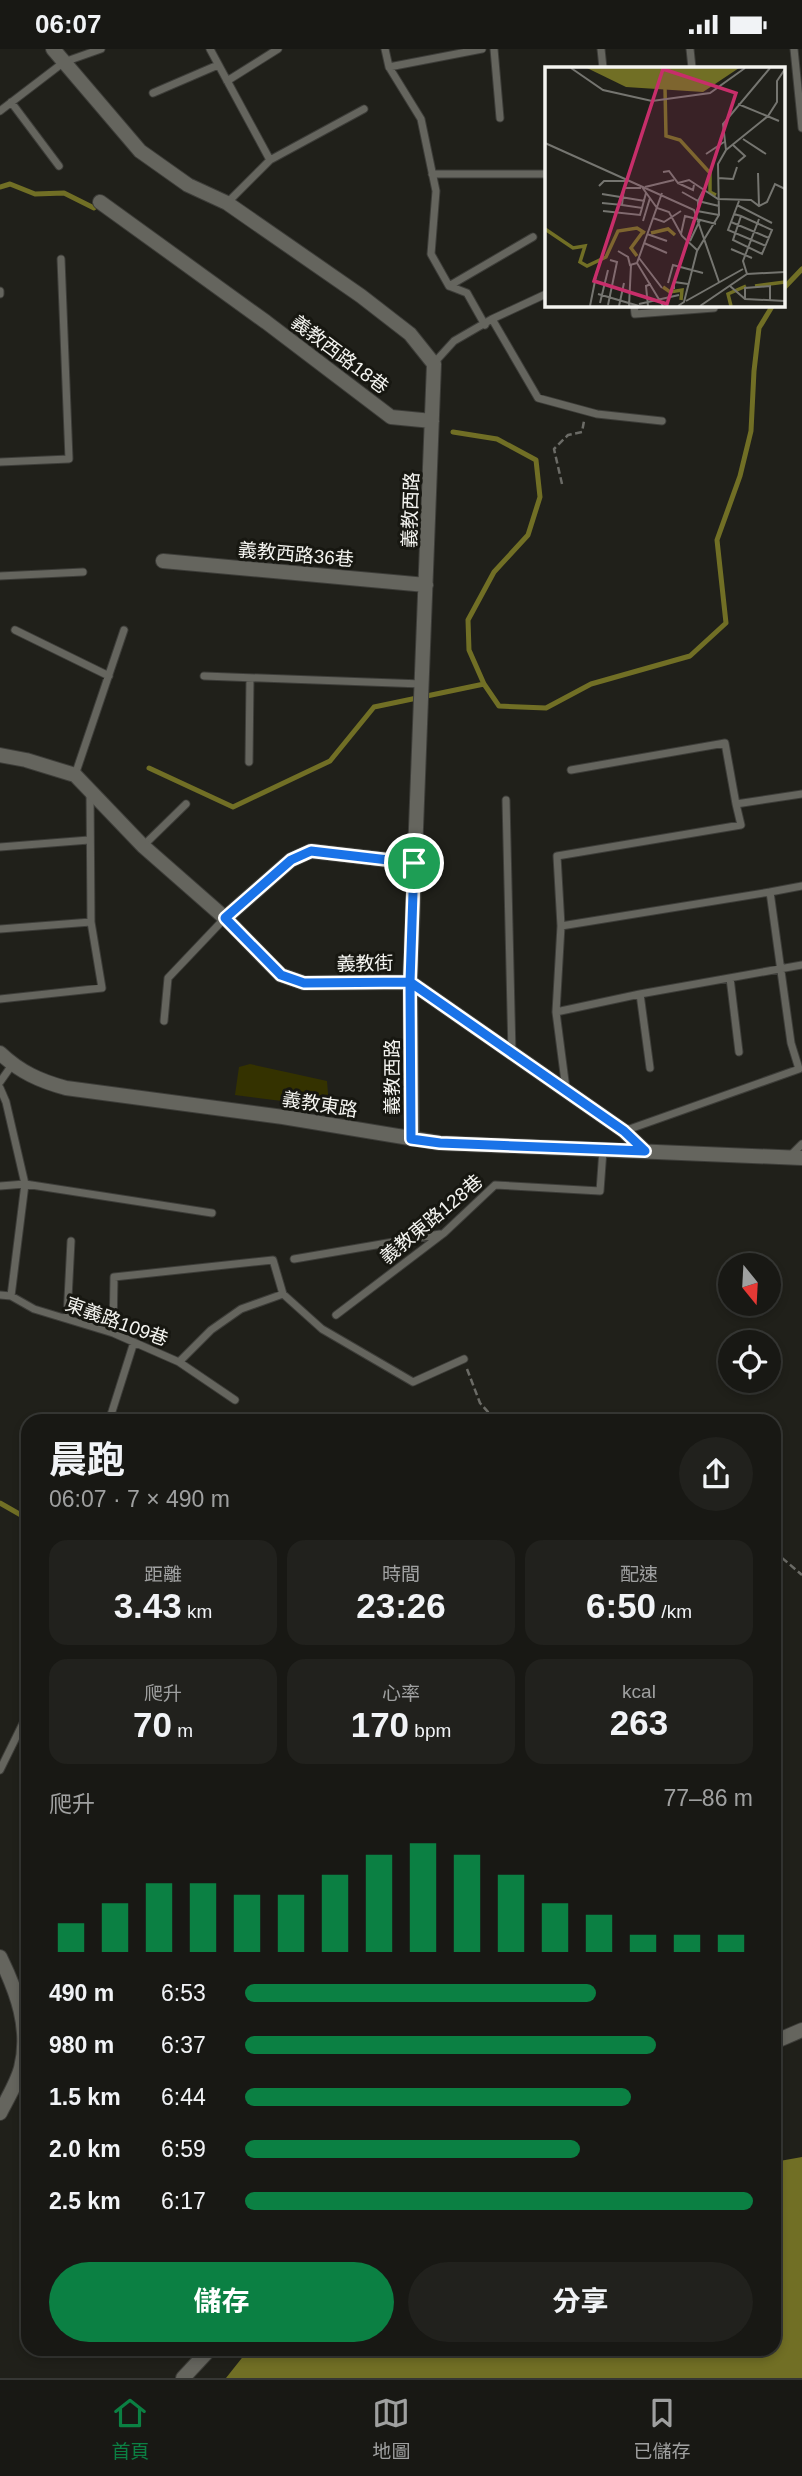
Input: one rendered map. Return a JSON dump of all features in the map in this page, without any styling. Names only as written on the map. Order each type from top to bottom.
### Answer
[{"type":"street","points":[[53,49],[140,151],[188,184],[227,203],[400,326],[410,334],[434,364]]},
{"type":"street","name":"義教西路18巷","points":[[100,202],[266,322],[391,417],[432,421]]},
{"type":"street","name":"義教西路","points":[[411,1139],[410,982],[434,364]]},
{"type":"street","name":"義教西路36巷","points":[[163,561],[426,585]]},
{"type":"street","name":"義教街","points":[[0,755],[75,775],[143,846],[225,918],[281,975],[304,983],[410,982],[624,1131],[645,1151]]},
{"type":"street","points":[[225,918],[291,860],[311,851],[414,863]]},
{"type":"street","name":"義教東路","points":[[0,1053],[12,1065],[37,1080],[66,1088],[283,1117],[440,1143],[645,1151]]},
{"type":"street","points":[[645,1151],[795,1157]]},
{"type":"street","points":[[0,1957],[16,1991],[21,2014]]},
{"type":"street","points":[[781,2039],[802,2030]]},
{"type":"street","points":[[0,2113],[21,2069]]},
{"type":"street","points":[[183,2378],[203,2356]]},
{"type":"lane","points":[[0,111],[64,62],[100,49]]},
{"type":"lane","points":[[210,49],[270,160]]},
{"type":"lane","points":[[227,81],[278,49]]},
{"type":"lane","points":[[385,49],[389,67],[421,119],[436,191],[430,254],[449,286],[467,293],[485,325]]},
{"type":"lane","points":[[389,67],[482,49]]},
{"type":"lane","points":[[495,49],[500,118]]},
{"type":"lane","points":[[601,49],[603,67]]},
{"type":"lane","points":[[690,49],[692,67]]},
{"type":"lane","points":[[794,49],[802,128]]},
{"type":"lane","points":[[153,93],[218,65]]},
{"type":"lane","points":[[12,102],[59,166]]},
{"type":"lane","points":[[227,203],[270,160],[364,109]]},
{"type":"lane","points":[[432,174],[545,174]]},
{"type":"lane","points":[[449,286],[533,237]]},
{"type":"lane","points":[[0,462],[69,459],[61,259]]},
{"type":"lane","points":[[434,364],[454,341],[492,319],[545,295]]},
{"type":"lane","points":[[634,306],[635,314],[714,308]]},
{"type":"lane","points":[[492,319],[538,398],[585,411],[662,421]]},
{"type":"lane","points":[[0,576],[83,572]]},
{"type":"lane","points":[[75,775],[124,629]]},
{"type":"lane","points":[[15,630],[109,676]]},
{"type":"lane","points":[[204,676],[422,684]]},
{"type":"lane","points":[[249,762],[250,678]]},
{"type":"lane","points":[[566,1090],[556,1011],[561,926],[557,856],[741,825],[725,743],[571,770]]},
{"type":"lane","points":[[0,999],[102,988],[91,922],[90,791]]},
{"type":"lane","points":[[736,804],[802,794]]},
{"type":"lane","points":[[506,800],[512,1054]]},
{"type":"lane","points":[[143,846],[186,804]]},
{"type":"lane","points":[[0,847],[89,840]]},
{"type":"lane","points":[[561,926],[802,886]]},
{"type":"lane","points":[[624,1131],[799,1069],[791,1043],[771,892]]},
{"type":"lane","points":[[164,1021],[168,978],[225,918]]},
{"type":"lane","points":[[0,929],[91,922]]},
{"type":"lane","points":[[556,1011],[802,965]]},
{"type":"lane","points":[[730,978],[739,1052]]},
{"type":"lane","points":[[640,994],[650,1068]]},
{"type":"lane","points":[[791,1043],[802,1042]]},
{"type":"lane","points":[[0,1081],[12,1065]]},
{"type":"lane","points":[[0,1088],[6,1102],[25,1184],[10,1296]]},
{"type":"lane","points":[[795,1157],[802,1144]]},
{"type":"lane","name":"義教東路128巷","points":[[336,1315],[444,1233],[495,1185],[600,1191],[603,1149]]},
{"type":"lane","points":[[0,1186],[25,1184],[212,1213]]},
{"type":"lane","points":[[294,1259],[444,1233]]},
{"type":"lane","points":[[67,1318],[71,1241]]},
{"type":"lane","points":[[113,1332],[114,1277],[273,1260],[283,1294],[322,1329],[413,1382],[464,1359]]},
{"type":"lane","name":"東義路109巷","points":[[0,1295],[10,1296],[34,1309],[113,1332],[179,1362],[211,1331],[241,1309],[283,1294]]},
{"type":"lane","points":[[111,1414],[134,1342]]},
{"type":"lane","points":[[179,1362],[235,1400]]},
{"type":"lane","points":[[0,1770],[21,1727]]},
{"type":"path","points":[[562,484],[554,449],[568,435],[582,432],[585,411]]},
{"type":"path","points":[[464,1359],[480,1403],[490,1414]]},
{"type":"path","points":[[781,1557],[802,1575]]},
{"type":"shaded area","points":[[250,1064],[327,1081],[329,1107],[235,1095],[239,1067]]},
{"type":"shaded area","points":[[802,2157],[802,2378],[226,2378],[243,2356],[781,2356],[781,2161]]},
{"type":"waterway","points":[[0,187],[10,184],[35,194],[64,193],[94,208]]},
{"type":"waterway","points":[[784,288],[802,269]]},
{"type":"waterway","points":[[453,432],[497,439],[536,460],[540,497],[528,535],[494,572],[468,620],[469,650],[484,684],[499,706],[546,708],[591,684],[690,656],[726,623],[717,540],[740,476],[751,431],[759,328],[772,306]]},
{"type":"waterway","points":[[149,768],[233,807],[330,761],[374,707],[484,684]]},
{"type":"waterway","points":[[0,1503],[21,1515]]},
{"type":"route","points":[[414,863],[311,851],[291,860],[225,918],[281,975],[304,983],[410,982],[624,1131],[645,1151],[440,1143],[411,1139],[410,982],[414,863]]}]
